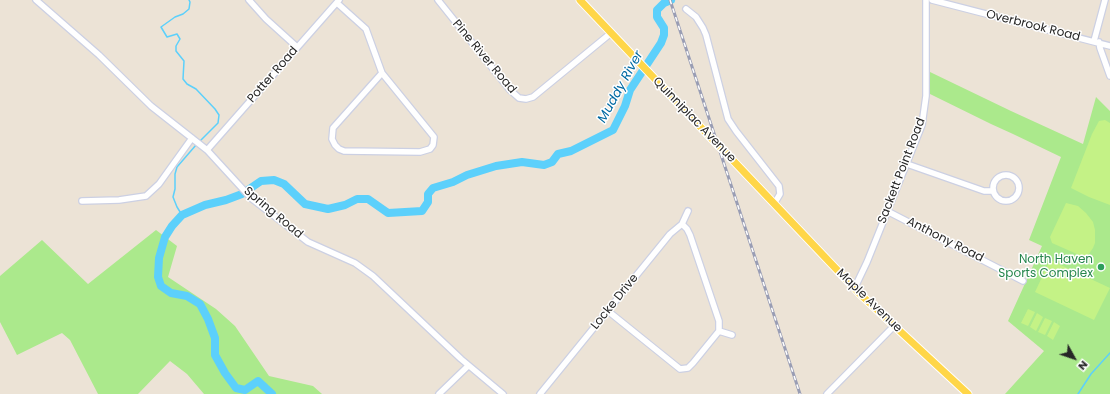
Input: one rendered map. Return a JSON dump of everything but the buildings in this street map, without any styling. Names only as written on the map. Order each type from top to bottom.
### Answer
[{"type":"main road","name":"Quinnipiac Avenue","points":[[580,0],[774,204]]},
{"type":"main road","name":"Maple Avenue","points":[[774,204],[853,288],[968,394]]},
{"type":"street","name":"Spring Road","points":[[36,0],[99,55],[151,106],[207,150],[248,195],[308,242],[355,264],[373,276],[468,366],[503,394]]},
{"type":"street","points":[[249,0],[266,19],[297,47]]},
{"type":"street","name":"Pine River Road","points":[[438,0],[510,90],[519,98],[526,99],[533,97],[611,33]]},
{"type":"street","name":"Sackett Point Road","points":[[853,288],[867,262],[922,125],[926,104],[927,79],[926,0]]},
{"type":"street","name":"Overbrook Road","points":[[932,0],[1110,46]]},
{"type":"street","points":[[1105,0],[1097,42],[1110,76]]},
{"type":"street","points":[[338,1],[366,29],[382,73],[434,137],[434,145],[430,149],[420,152],[344,151],[335,146],[332,139],[333,128],[382,73]]},
{"type":"street","name":"Potter Road","points":[[207,150],[338,1]]},
{"type":"street","points":[[686,9],[696,17],[706,35],[728,119],[779,186],[780,194],[774,204]]},
{"type":"street","points":[[82,201],[119,200],[146,196],[159,184],[192,138]]},
{"type":"street","points":[[907,164],[984,191],[993,191]]},
{"type":"street","points":[[1004,175],[1013,176],[1019,183],[1019,192],[1010,200],[1002,200],[998,198],[993,191],[996,179],[1004,175]]},
{"type":"street","name":"Locke Drive","points":[[540,394],[670,234],[682,224],[688,211]]},
{"type":"street","name":"Anthony Road","points":[[887,211],[1023,281]]},
{"type":"street","points":[[608,311],[680,369],[688,368],[694,363],[719,331],[719,321],[690,235],[682,224]]},
{"type":"street","points":[[829,393],[894,326]]},
{"type":"street","points":[[719,331],[732,335]]},
{"type":"street","points":[[439,394],[468,366]]},
{"type":"green space","points":[[930,72],[1083,144],[1096,97],[1110,111],[1110,394],[1005,394],[1044,351],[1008,321],[1042,246],[1029,240],[1061,157],[930,94]]},
{"type":"green space","points":[[1105,120],[1110,123],[1110,205],[1071,188],[1092,134],[1099,121]]},
{"type":"green space","points":[[1066,203],[1078,206],[1093,222],[1095,230],[1095,243],[1086,258],[1052,243],[1050,237]]},
{"type":"green space","points":[[156,230],[177,246],[168,277],[216,309],[235,326],[269,376],[313,386],[322,394],[204,394],[187,374],[170,361],[138,394],[98,394],[70,340],[62,333],[17,355],[0,322],[0,276],[42,240],[88,284]]},
{"type":"green space","points":[[1050,260],[1110,288],[1094,320],[1035,292]]},
{"type":"green space","points":[[1028,309],[1035,312],[1028,326],[1021,323]]},
{"type":"green space","points":[[1037,313],[1043,317],[1036,331],[1030,327]]},
{"type":"green space","points":[[1045,318],[1052,321],[1045,335],[1038,332]]},
{"type":"green space","points":[[1054,322],[1060,326],[1053,340],[1047,336]]},
{"type":"waterway","points":[[189,0],[189,9],[161,27],[167,37],[177,34],[180,39],[176,46],[176,51],[184,61],[183,79],[187,84],[196,89],[219,115],[218,123],[200,141]]},
{"type":"waterway","name":"Muddy River","points":[[272,394],[258,381],[245,390],[236,388],[225,373],[215,355],[215,338],[208,319],[200,304],[187,296],[171,293],[161,286],[158,277],[159,258],[165,237],[182,215],[205,205],[242,194],[261,181],[274,180],[284,184],[305,204],[328,209],[345,205],[357,199],[368,199],[388,213],[422,211],[428,202],[428,194],[433,188],[453,182],[467,175],[496,166],[522,162],[544,165],[552,162],[558,154],[571,151],[613,130],[625,106],[630,90],[661,43],[664,35],[664,28],[657,17],[657,10],[664,3],[671,0]]},
{"type":"waterway","points":[[182,215],[173,197],[175,189],[175,174],[177,167],[196,145]]},
{"type":"waterway","points":[[1078,394],[1091,374],[1110,353]]},
{"type":"railway","points":[[670,0],[800,394]]},
{"type":"place","name":"North Haven Sports Complex","points":[[1101,267]]}]
